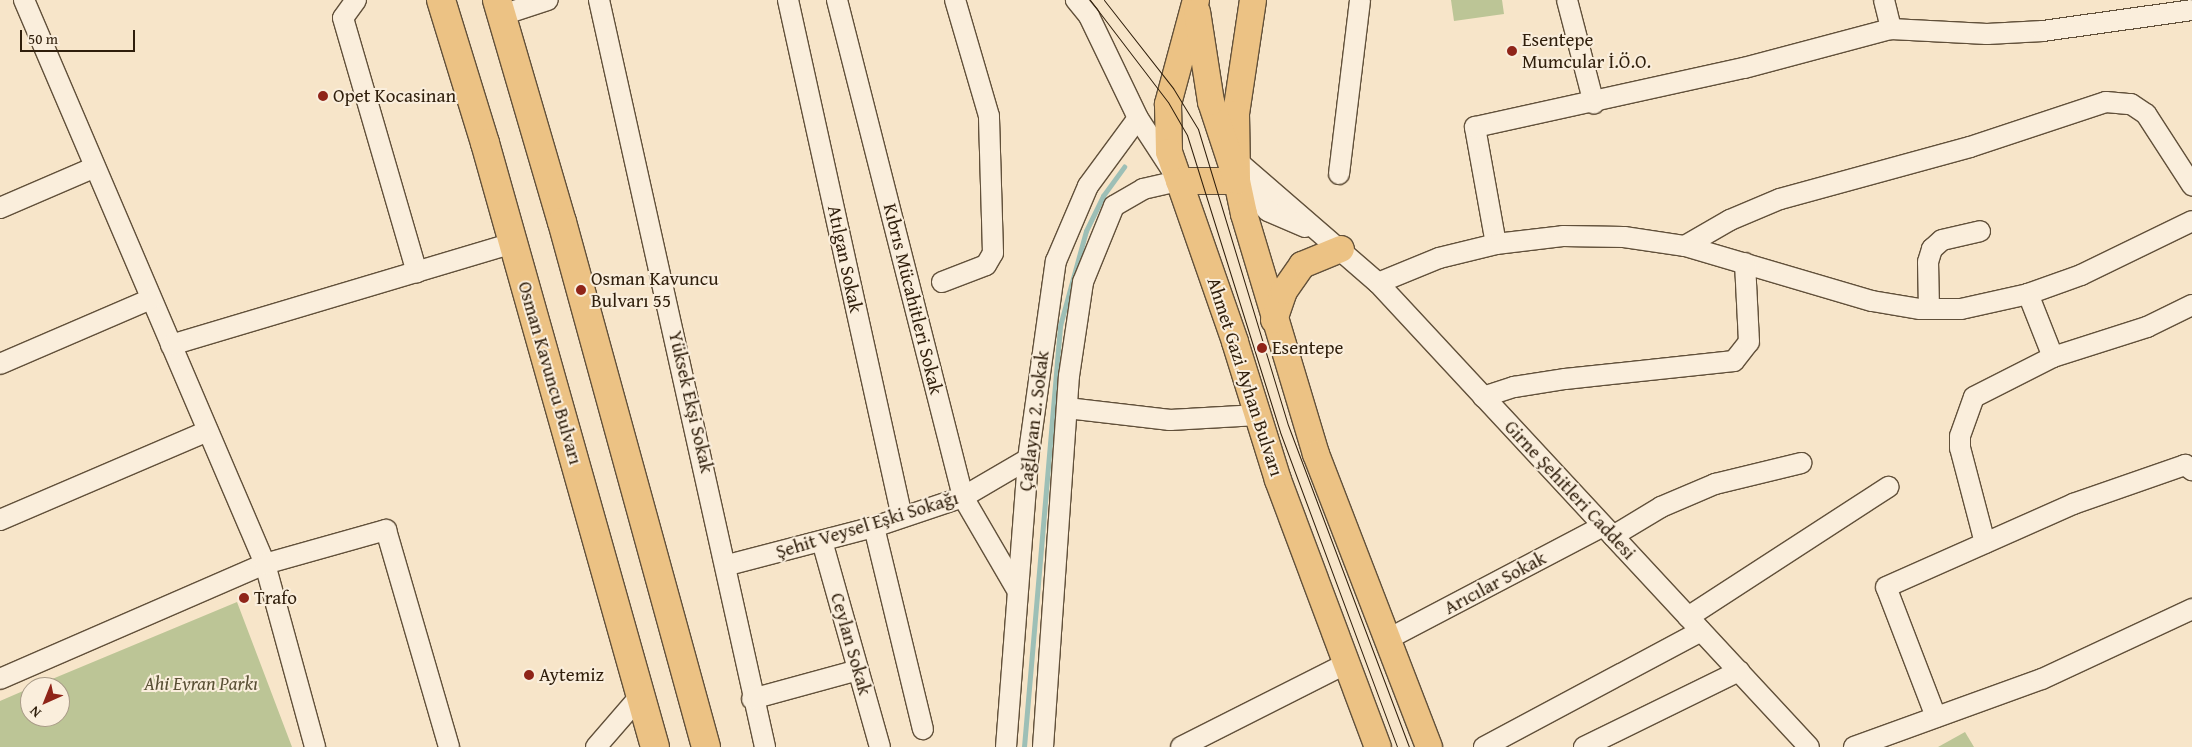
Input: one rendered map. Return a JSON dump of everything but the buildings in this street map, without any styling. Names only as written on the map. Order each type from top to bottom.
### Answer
[{"type":"highway","name":"Osman Kavuncu Bulvarı","points":[[441,0],[513,243],[655,747]]},
{"type":"highway","points":[[500,7],[706,747]]},
{"type":"main road","points":[[1196,0],[1211,102],[1237,171],[1274,320],[1319,462],[1386,640],[1429,747]]},
{"type":"main road","name":"Ahmet Gazi Ayhan Bulvarı","points":[[1196,0],[1166,121],[1169,152],[1258,415],[1278,480],[1378,747]]},
{"type":"main road","points":[[1237,171],[1238,89],[1256,2]]},
{"type":"main road","points":[[1179,181],[1237,171]]},
{"type":"main road","points":[[1274,320],[1284,291],[1302,265],[1334,243]]},
{"type":"street","points":[[24,0],[265,564],[315,747]]},
{"type":"street","points":[[356,0],[343,18],[417,272]]},
{"type":"street","points":[[500,7],[548,0]]},
{"type":"street","name":"Yüksek Ekşi Sokak","points":[[599,0],[728,565],[752,699],[765,747]]},
{"type":"street","name":"Atılgan Sokak","points":[[788,0],[902,517]]},
{"type":"street","name":"Kıbrıs Mücahitleri Sokak","points":[[837,0],[963,497],[1016,588]]},
{"type":"street","points":[[942,282],[986,266],[994,248],[989,116],[955,0]]},
{"type":"street","points":[[1076,0],[1089,16],[1138,118],[1179,181]]},
{"type":"street","points":[[1339,174],[1360,0]]},
{"type":"street","points":[[1567,0],[1594,104]]},
{"type":"street","points":[[1884,0],[1891,29]]},
{"type":"street","points":[[1496,244],[1475,128],[1594,104],[1891,29],[1987,34],[2043,31],[2192,10]]},
{"type":"street","points":[[1685,246],[1730,220],[1780,199],[1970,147],[2106,102],[2131,104],[2146,114],[2192,185]]},
{"type":"street","name":"Çağlayan 2. Sokak","points":[[1006,747],[1016,588],[1028,459],[1056,261],[1088,186],[1138,118]]},
{"type":"street","points":[[0,208],[95,167]]},
{"type":"street","name":"Girne Şehitleri Caddesi","points":[[1237,171],[1268,211],[1334,243],[1378,283],[1809,747]]},
{"type":"street","name":"Çağlayan 2. Sokak","points":[[1043,747],[1067,408],[1083,282],[1114,206],[1143,189],[1179,181]]},
{"type":"street","points":[[1378,283],[1439,258],[1496,244],[1594,235],[1685,246],[1872,301],[1929,309],[1981,307],[2028,294],[2113,262],[2192,221]]},
{"type":"street","points":[[1929,309],[1928,262],[1932,249],[1942,240],[1980,231]]},
{"type":"street","points":[[171,345],[513,243]]},
{"type":"street","points":[[1484,397],[1514,387],[1565,379],[1734,361],[1749,342],[1745,263]]},
{"type":"street","points":[[2028,294],[2053,358]]},
{"type":"street","points":[[0,364],[151,299]]},
{"type":"street","points":[[1986,543],[1960,448],[1965,414],[1974,397],[2053,358],[2147,326],[2192,305]]},
{"type":"street","points":[[1067,408],[1170,420],[1258,415]]},
{"type":"street","points":[[0,520],[208,431]]},
{"type":"street","name":"Şehit Veysel Eşki Sokağı","points":[[728,565],[874,527],[963,497],[1028,459]]},
{"type":"street","name":"Arıcılar Sokak","points":[[1386,640],[1661,507],[1715,484],[1801,463]]},
{"type":"street","points":[[1936,717],[1886,587],[2073,504],[2185,465],[2192,470]]},
{"type":"street","points":[[1484,747],[1694,624],[1888,487]]},
{"type":"street","points":[[874,527],[923,729]]},
{"type":"street","points":[[0,678],[265,564],[386,530],[449,747]]},
{"type":"street","name":"Ceylan Sokak","points":[[822,541],[880,747]]},
{"type":"street","points":[[1854,747],[2042,679],[2192,609]]},
{"type":"street","points":[[1181,747],[1347,663]]},
{"type":"street","points":[[752,699],[858,670]]},
{"type":"street","points":[[1584,747],[1739,671]]},
{"type":"street","points":[[603,744],[641,695]]},
{"type":"green space","points":[[1451,0],[1502,0],[1504,14],[1454,21]]},
{"type":"green space","name":"Ahi Evran Parkı","points":[[237,602],[292,747],[0,747],[0,701],[20,692],[20,727],[70,727],[70,677],[57,677]]},
{"type":"green space","points":[[1965,732],[1974,747],[1938,747]]},
{"type":"waterway","points":[[1024,747],[1060,326],[1086,231],[1103,196],[1124,167]]},
{"type":"tram line","points":[[1090,0],[1168,102],[1187,135],[1280,432],[1397,747]]},
{"type":"tram line","points":[[1104,0],[1173,88],[1198,129],[1288,425],[1409,747]]},
{"type":"place","name":"Esentepe Mumcular İ.Ö.O.","points":[[1512,51]]},
{"type":"place","name":"Opet Kocasinan","points":[[323,96]]},
{"type":"place","name":"Osman Kavuncu Bulvarı 55","points":[[581,290]]},
{"type":"place","name":"Esentepe","points":[[1262,348]]},
{"type":"place","name":"Trafo","points":[[244,598]]},
{"type":"place","name":"Aytemiz","points":[[529,675]]}]
